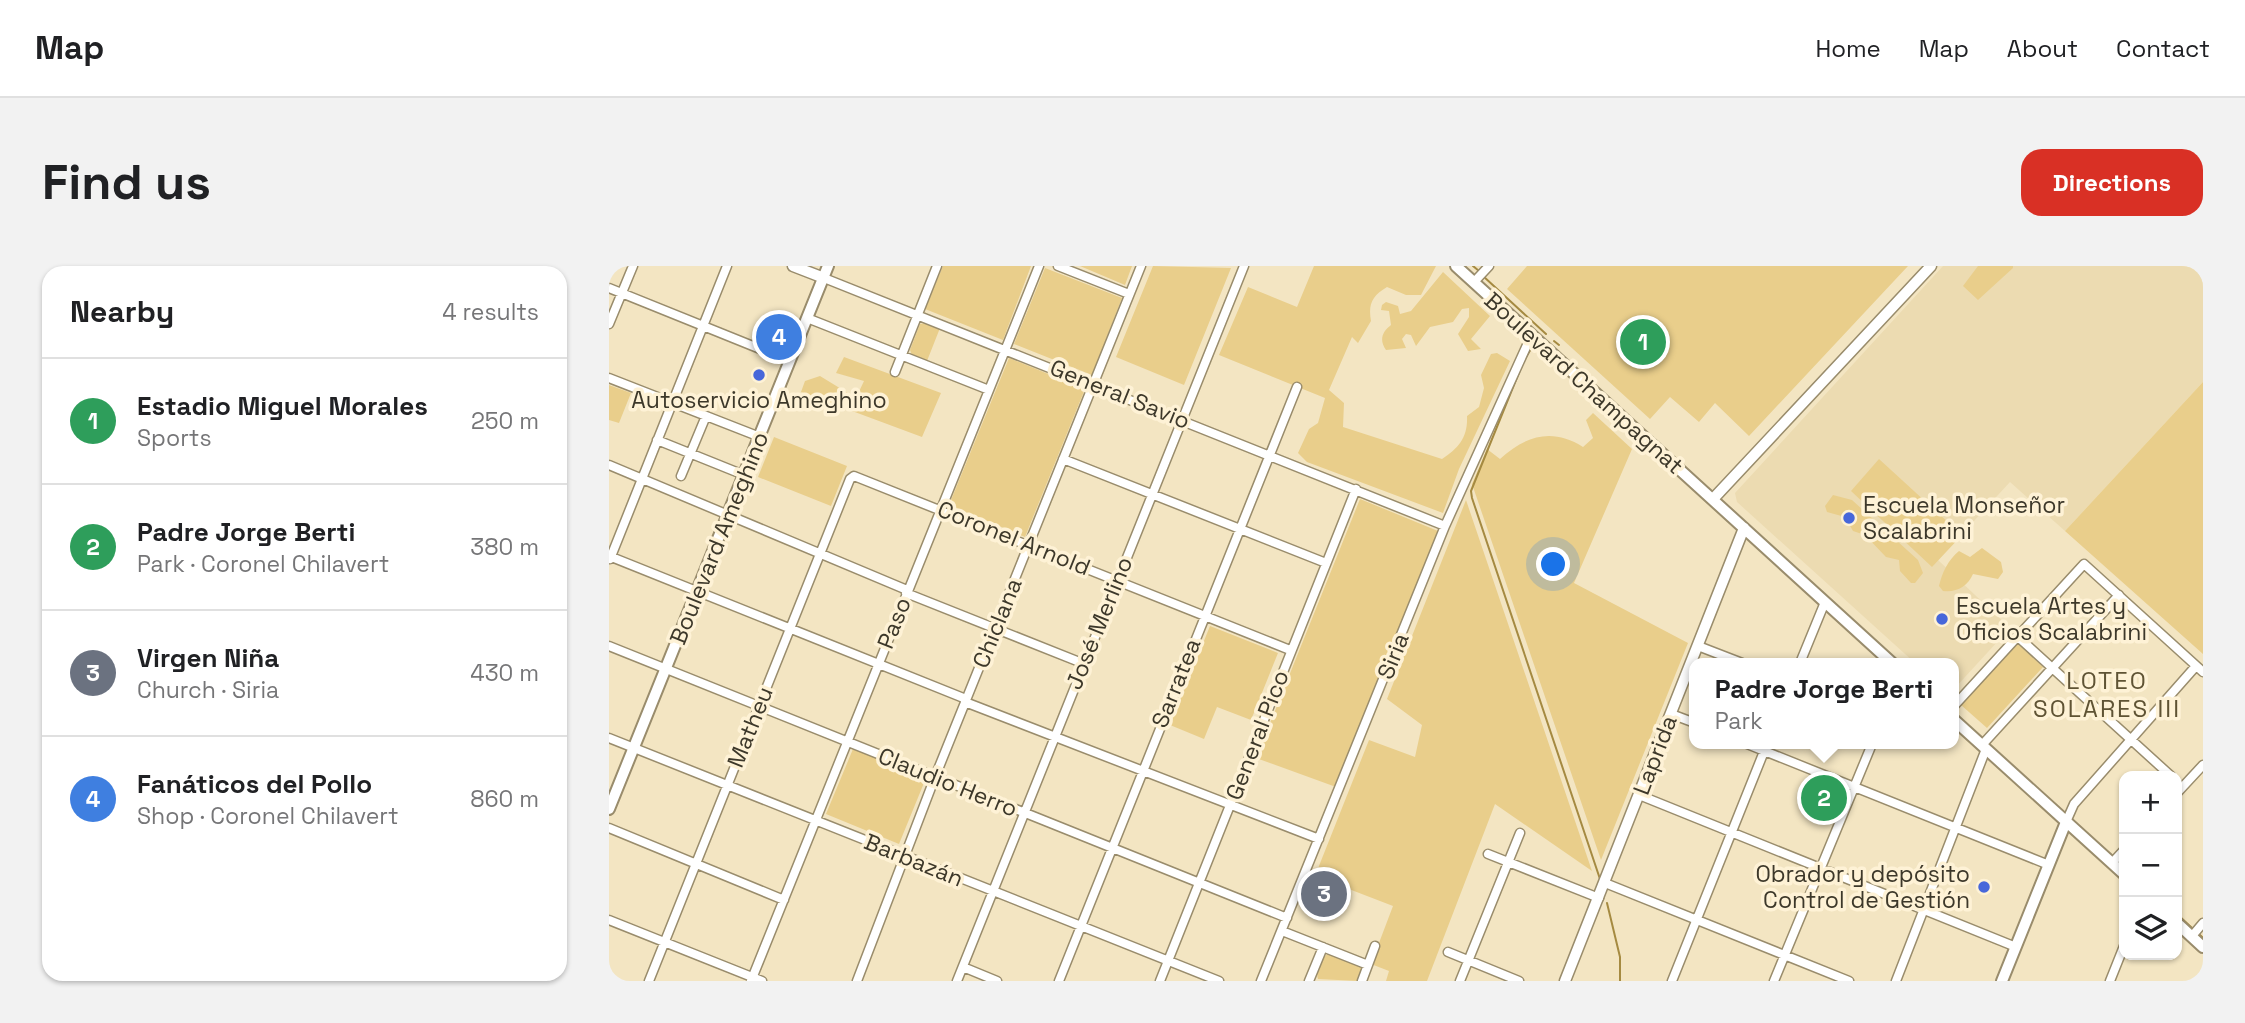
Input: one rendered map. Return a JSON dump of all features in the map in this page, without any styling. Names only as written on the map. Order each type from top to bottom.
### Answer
[{"type":"main road","name":"Boulevard Ameghino","points":[[609,809],[828,266]]},
{"type":"main road","name":"Boulevard Champagnat","points":[[1456,266],[1887,658]]},
{"type":"main road","points":[[1959,724],[2119,869]]},
{"type":"main road","points":[[2002,981],[2066,822]]},
{"type":"main road","points":[[2182,927],[2203,947]]},
{"type":"street","points":[[609,324],[633,266]]},
{"type":"street","points":[[727,266],[610,558],[1054,737],[1319,839]]},
{"type":"street","name":"General Savio","points":[[793,266],[1445,526]]},
{"type":"street","points":[[895,372],[937,266]]},
{"type":"street","name":"Paso","points":[[752,979],[1039,266]]},
{"type":"street","points":[[1058,266],[1129,294]]},
{"type":"street","name":"Chiclana","points":[[857,981],[965,700],[1140,266]]},
{"type":"street","name":"José Merlino","points":[[957,981],[1082,663],[1244,266]]},
{"type":"street","points":[[1474,282],[1489,266]]},
{"type":"street","points":[[1713,499],[1931,266]]},
{"type":"street","points":[[609,288],[790,361]]},
{"type":"street","points":[[807,318],[989,390]]},
{"type":"street","name":"Siria","points":[[1261,981],[1445,526],[1532,334]]},
{"type":"street","points":[[609,378],[760,437]]},
{"type":"street","name":"Sarratea","points":[[1059,981],[1297,387]]},
{"type":"street","points":[[681,476],[706,415]]},
{"type":"street","points":[[657,440],[744,475]]},
{"type":"street","points":[[1063,459],[1326,563]]},
{"type":"street","points":[[609,465],[1082,663]]},
{"type":"street","name":"Coronel Arnold","points":[[854,475],[1290,650]]},
{"type":"street","name":"Matheu","points":[[649,981],[758,706],[850,479],[854,475]]},
{"type":"street","name":"General Pico","points":[[1160,981],[1356,489]]},
{"type":"street","name":"Laprida","points":[[1693,658],[1744,528]]},
{"type":"street","points":[[1959,701],[2084,564],[2200,669],[2074,804],[2066,822]]},
{"type":"street","points":[[1896,981],[1984,747],[2119,595]]},
{"type":"street","points":[[1802,658],[1825,602]]},
{"type":"street","points":[[2017,636],[2165,771]]},
{"type":"street","name":"Claudio Herro","points":[[609,646],[1287,918]]},
{"type":"street","points":[[1698,646],[1729,658]]},
{"type":"street","name":"Laprida","points":[[1565,981],[1689,669]]},
{"type":"street","points":[[1671,714],[1689,721]]},
{"type":"street","name":"Barbazán","points":[[609,738],[1215,980]]},
{"type":"street","points":[[1672,981],[1765,749]]},
{"type":"street","points":[[1770,749],[1954,829],[2049,865]]},
{"type":"street","points":[[1774,981],[1870,749]]},
{"type":"street","points":[[2182,784],[2202,766]]},
{"type":"street","points":[[1639,795],[2016,947]]},
{"type":"street","points":[[609,828],[784,900]]},
{"type":"street","points":[[1460,981],[1520,833]]},
{"type":"street","points":[[1488,854],[1599,898]]},
{"type":"street","points":[[2112,863],[2119,855]]},
{"type":"street","points":[[1605,883],[1849,981]]},
{"type":"street","points":[[609,920],[762,981]]},
{"type":"street","points":[[2192,936],[2203,923]]},
{"type":"street","points":[[1282,931],[1368,965]]},
{"type":"street","points":[[1362,981],[1375,946]]},
{"type":"street","points":[[1310,981],[1322,947]]},
{"type":"street","points":[[1448,952],[1519,981]]},
{"type":"street","points":[[2110,981],[2119,958]]},
{"type":"street","points":[[963,967],[997,981]]},
{"type":"shaded area","points":[[943,266],[1031,266],[1003,340],[925,309]]},
{"type":"shaded area","points":[[1080,266],[1132,266],[1125,285]]},
{"type":"shaded area","points":[[1153,266],[1231,268],[1184,385],[1116,357]]},
{"type":"shaded area","points":[[1314,266],[1436,266],[1421,295],[1406,295],[1387,287],[1372,301],[1371,321],[1358,343],[1352,337],[1329,390],[1344,403],[1343,427],[1442,459],[1461,441],[1466,430],[1467,416],[1479,407],[1484,388],[1481,375],[1491,354],[1497,353],[1510,361],[1459,469],[1443,513],[1307,462],[1298,453],[1309,429],[1318,423],[1325,398],[1219,355],[1248,287],[1297,307]]},
{"type":"shaded area","points":[[1527,266],[1908,266],[1749,436],[1715,403],[1699,422],[1670,397],[1650,419],[1507,289]]},
{"type":"shaded area","points":[[1943,266],[2203,266],[2203,382],[2065,531],[2010,482],[1938,560],[2010,628],[1959,684],[1959,658],[1909,658],[1737,502],[1735,493]]},
{"type":"shaded area","points":[[1978,266],[2013,268],[1978,300],[1963,286]]},
{"type":"shaded area","points":[[1045,268],[1122,298],[1092,375],[1014,344]]},
{"type":"shaded area","points":[[1443,272],[1490,316],[1471,339],[1481,349],[1468,351],[1458,334],[1469,317],[1469,308],[1462,309],[1453,322],[1430,327],[1416,346],[1411,335],[1406,334],[1402,339],[1406,348],[1386,350],[1382,336],[1391,325],[1389,311],[1381,310],[1382,305],[1386,302],[1398,306],[1400,314],[1411,311]]},
{"type":"shaded area","points":[[920,324],[940,328],[927,361],[912,355],[910,350]]},
{"type":"shaded area","points":[[844,357],[941,393],[922,437],[801,392],[805,381],[820,376],[856,398],[864,381],[836,373]]},
{"type":"shaded area","points":[[1009,358],[1085,389],[1025,537],[949,505]]},
{"type":"shaded area","points":[[2203,382],[2203,654],[2065,531]]},
{"type":"shaded area","points":[[609,385],[631,393],[619,423],[609,420]]},
{"type":"shaded area","points":[[1593,413],[1632,449],[1574,583],[1688,643],[1601,860],[1472,484],[1487,449],[1500,459],[1520,444],[1550,436],[1561,437],[1583,447],[1593,438],[1586,420]]},
{"type":"shaded area","points":[[774,437],[847,466],[831,506],[758,477]]},
{"type":"shaded area","points":[[1879,459],[1962,535],[1932,567],[1851,491]]},
{"type":"shaded area","points":[[1833,495],[1852,500],[1918,560],[1923,573],[1915,583],[1911,583],[1900,571],[1899,560],[1886,557],[1865,535],[1853,531],[1845,517],[1827,512],[1825,506]]},
{"type":"shaded area","points":[[1360,499],[1438,531],[1336,787],[1256,758]]},
{"type":"shaded area","points":[[1466,500],[1592,871],[1495,804],[1427,981],[1386,981],[1389,971],[1371,964],[1393,906],[1315,876],[1369,740],[1415,757],[1422,725],[1387,699]]},
{"type":"shaded area","points":[[1982,548],[2001,562],[2003,572],[1998,579],[1973,574],[1961,588],[1943,591],[1939,586],[1942,576],[1955,555],[1959,551],[1970,557]]},
{"type":"shaded area","points":[[1210,626],[1278,653],[1251,720],[1217,707],[1204,739],[1170,725]]},
{"type":"shaded area","points":[[2017,643],[2043,667],[1987,728],[1961,705]]},
{"type":"shaded area","points":[[853,749],[926,778],[899,844],[826,814]]},
{"type":"shaded area","points":[[1328,954],[1359,965],[1362,970],[1358,981],[1318,979],[1319,965]]},
{"type":"waterway","points":[[1473,266],[1479,271]]},
{"type":"waterway","points":[[1483,276],[1546,334]]},
{"type":"waterway","points":[[1554,341],[1559,345]]},
{"type":"waterway","points":[[1526,357],[1534,344]]},
{"type":"waterway","points":[[1522,365],[1471,491],[1472,498],[1600,879]]},
{"type":"waterway","points":[[1607,903],[1620,957],[1620,981]]},
{"type":"waterway","points":[[2182,919],[2192,928]]},
{"type":"waterway","points":[[2200,935],[2203,938]]},
{"type":"place","name":"Fanáticos del Pollo","points":[[779,337]]},
{"type":"place","name":"Estadio Miguel Morales","points":[[1643,342]]},
{"type":"place","name":"Autoservicio Ameghino","points":[[759,375]]},
{"type":"place","name":"Escuela Monseñor Scalabrini","points":[[1849,518]]},
{"type":"place","name":"Escuela Artes y Oficios Scalabrini","points":[[1942,619]]},
{"type":"place","name":"Padre Jorge Berti","points":[[1824,798]]},
{"type":"place","name":"Obrador y depósito Control de Gestión","points":[[1984,887]]},
{"type":"place","name":"Virgen Niña","points":[[1324,894]]},
{"type":"district","name":"LOTEO SOLARES III","points":[[2107,694]]}]
